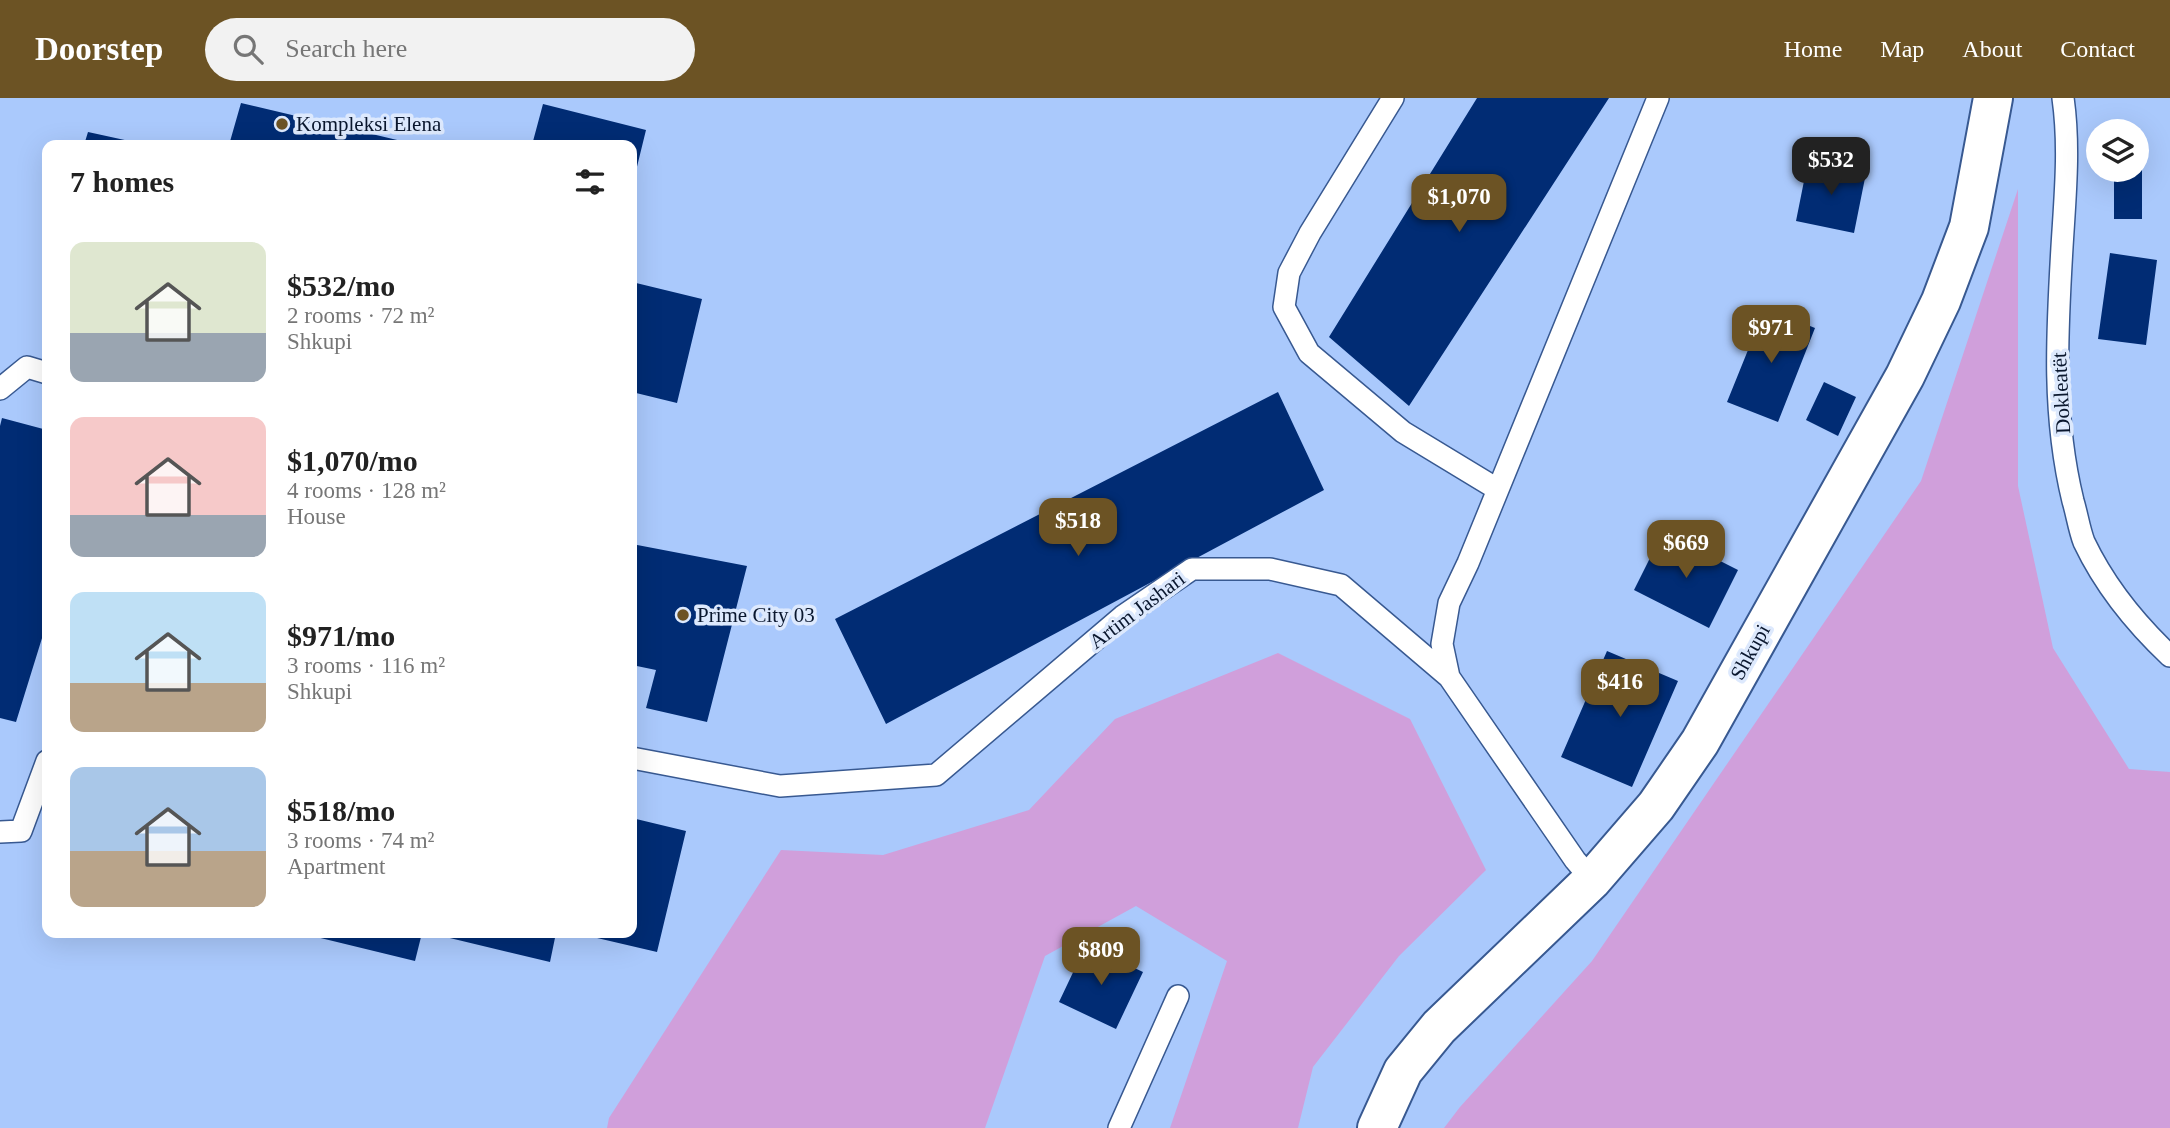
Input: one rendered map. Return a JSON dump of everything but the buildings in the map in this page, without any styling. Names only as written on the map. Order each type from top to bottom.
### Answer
[{"type":"street","name":"Shkupi","points":[[1377,1128],[1403,1071],[1439,1027],[1592,880],[1656,806],[1700,742],[1905,376],[1941,301],[1969,226],[1993,98]]},
{"type":"lane","points":[[1393,98],[1289,273],[1284,307],[1309,353],[1403,432],[1497,489]]},
{"type":"lane","points":[[1449,677],[1442,644],[1449,603],[1658,98]]},
{"type":"lane","name":"Dokleatët","points":[[2063,98],[2067,125],[2066,184],[2056,392],[2069,484],[2083,540],[2114,592],[2170,656]]},
{"type":"lane","points":[[0,389],[27,367],[42,372]]},
{"type":"lane","name":"Artim Jashari","points":[[637,759],[780,786],[936,775],[1124,616],[1192,569],[1270,569],[1341,585],[1449,677],[1575,860],[1592,880]]},
{"type":"lane","points":[[0,832],[21,831],[42,774]]},
{"type":"lane","points":[[1119,1128],[1178,996]]},
{"type":"shaded area","points":[[2018,189],[2018,486],[2053,648],[2129,769],[2170,772],[2170,1128],[1444,1128],[1592,961],[1921,481]]},
{"type":"shaded area","points":[[1278,653],[1410,719],[1486,870],[1399,956],[1313,1067],[1298,1128],[1170,1128],[1227,961],[1136,906],[1045,956],[985,1128],[607,1128],[609,1118],[781,850],[883,855],[1029,810],[1115,719]]},
{"type":"place","name":"Kompleksi Elena","points":[[282,124]]},
{"type":"place","name":"Prime City 03","points":[[683,615]]}]
